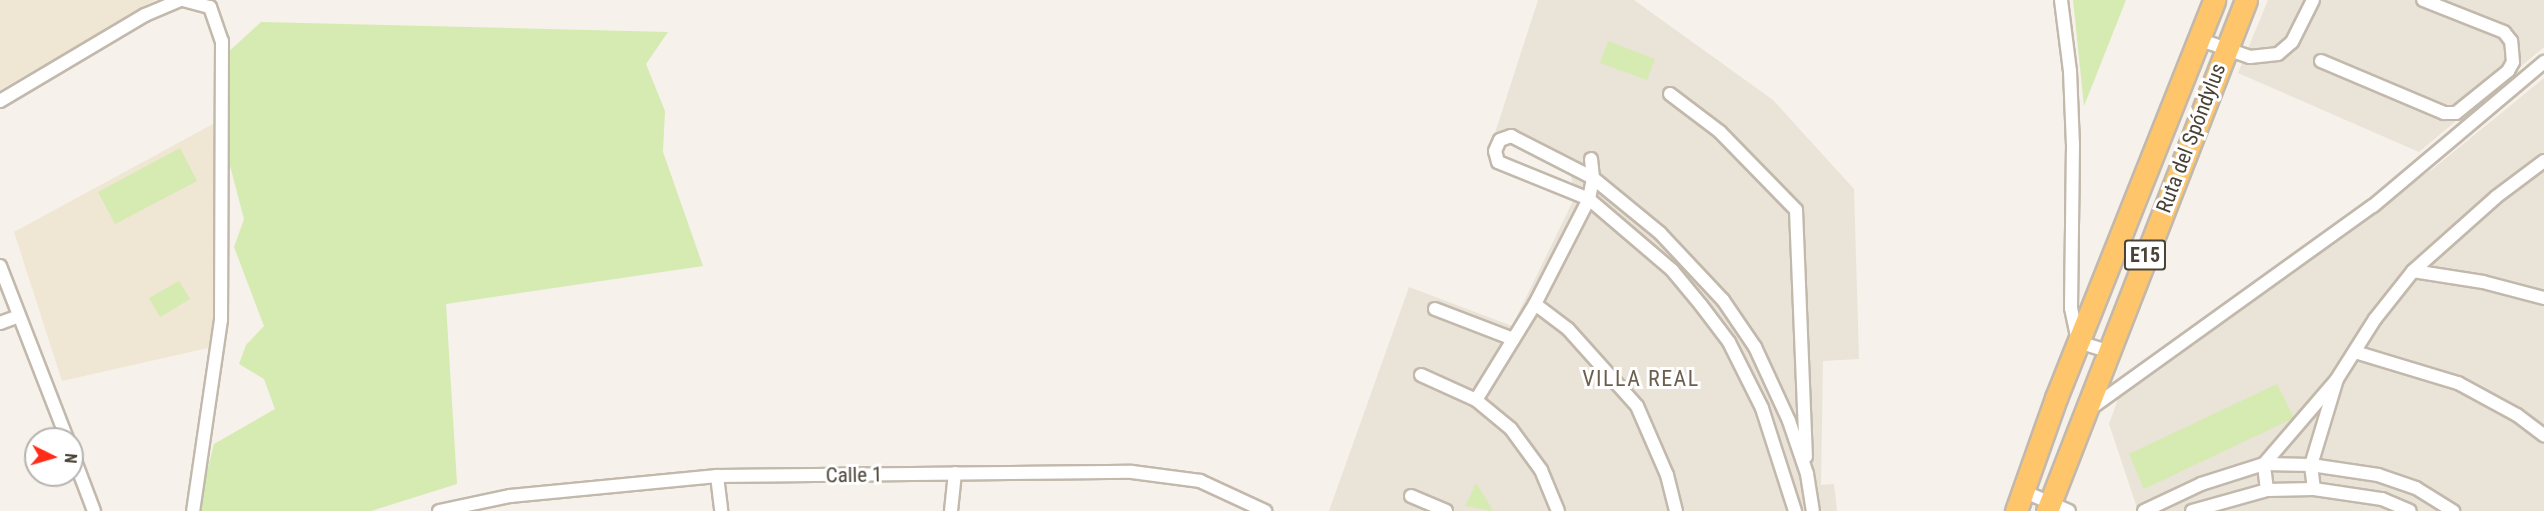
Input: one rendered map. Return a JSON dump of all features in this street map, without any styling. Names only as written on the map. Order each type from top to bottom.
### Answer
[{"type":"highway","name":"Ruta del Spóndylus","points":[[2020,501],[2078,342],[2214,0]]},
{"type":"highway","name":"Ruta del Spóndylus","points":[[2055,509],[2084,414],[2246,0]]},
{"type":"street","points":[[0,101],[145,15],[182,0],[210,7],[222,41],[220,328],[193,511]]},
{"type":"street","points":[[2061,0],[2070,71],[2075,237],[2071,300],[2078,342],[2108,351]]},
{"type":"street","points":[[2198,39],[2250,57],[2278,54],[2292,42],[2313,0]]},
{"type":"street","points":[[2321,61],[2444,113],[2456,113],[2508,71],[2513,62],[2511,41],[2504,33],[2423,0]]},
{"type":"street","points":[[2084,414],[2373,206],[2544,62]]},
{"type":"street","points":[[1670,94],[1720,132],[1796,210],[1808,494],[1813,511]]},
{"type":"street","points":[[1795,511],[1762,408],[1729,342],[1672,270],[1589,199],[1498,162],[1494,152],[1500,140],[1511,136],[1593,178],[1683,256],[1723,300],[1745,332],[1780,400],[1807,474]]},
{"type":"street","points":[[1476,400],[1535,304],[1589,199],[1593,178],[1591,159]]},
{"type":"street","points":[[2267,490],[2264,464],[2337,380],[2414,271],[2496,197],[2544,161]]},
{"type":"street","points":[[1672,270],[1683,256]]},
{"type":"street","points":[[0,266],[62,427]]},
{"type":"street","points":[[2414,271],[2484,282],[2544,298]]},
{"type":"street","points":[[1535,304],[1568,329],[1637,406],[1667,475],[1676,511]]},
{"type":"street","points":[[1435,309],[1513,339]]},
{"type":"street","points":[[0,323],[19,316]]},
{"type":"street","points":[[1729,342],[1745,332]]},
{"type":"street","points":[[2355,352],[2458,383],[2517,415],[2544,435]]},
{"type":"street","points":[[1422,375],[1476,400],[1517,438],[1541,470],[1558,511]]},
{"type":"street","points":[[2314,489],[2312,465],[2337,380]]},
{"type":"street","points":[[1762,408],[1780,400]]},
{"type":"street","points":[[2144,511],[2201,484],[2264,464],[2312,465],[2397,482],[2416,488],[2453,511]]},
{"type":"street","points":[[951,511],[955,473]]},
{"type":"street","name":"Calle 1","points":[[439,511],[510,496],[717,476],[955,473],[1170,475],[1200,482],[1264,511]]},
{"type":"street","points":[[717,476],[721,511]]},
{"type":"street","points":[[84,485],[94,511]]},
{"type":"street","points":[[2183,494],[2194,511],[2267,490],[2314,489],[2382,499],[2410,511]]},
{"type":"street","points":[[1792,497],[1808,494]]},
{"type":"street","points":[[1411,496],[1446,511]]},
{"type":"street","points":[[2020,501],[2055,509]]},
{"type":"shaded area","points":[[0,0],[155,0],[0,90]]},
{"type":"shaded area","points":[[1538,0],[1634,0],[1773,100],[1854,189],[1859,359],[1823,361],[1821,485],[1834,484],[1837,511],[1329,511],[1409,287],[1512,326],[1575,197],[1569,164],[1495,133]]},
{"type":"shaded area","points":[[2268,0],[2544,0],[2544,47],[2419,152],[2238,73]]},
{"type":"shaded area","points":[[2544,78],[2544,511],[2138,511],[2109,424],[2119,396],[2435,167]]},
{"type":"shaded area","points":[[213,124],[217,262],[212,347],[62,381],[14,232]]},
{"type":"green space","points":[[2073,0],[2126,0],[2084,106]]},
{"type":"green space","points":[[261,22],[668,32],[646,64],[665,111],[663,152],[703,266],[446,304],[457,484],[371,511],[197,511],[214,444],[275,409],[264,379],[239,364],[246,345],[264,326],[234,247],[244,219],[223,139],[225,55]]},
{"type":"green space","points":[[1608,41],[1655,59],[1647,80],[1600,63]]},
{"type":"green space","points":[[180,148],[197,181],[115,224],[98,192]]},
{"type":"green space","points":[[179,281],[190,299],[160,317],[149,298]]},
{"type":"green space","points":[[2277,384],[2294,418],[2144,489],[2129,454]]},
{"type":"green space","points":[[1476,483],[1488,502],[1493,511],[1465,506]]},
{"type":"district","name":"VILLA REAL","points":[[1641,379]]}]
